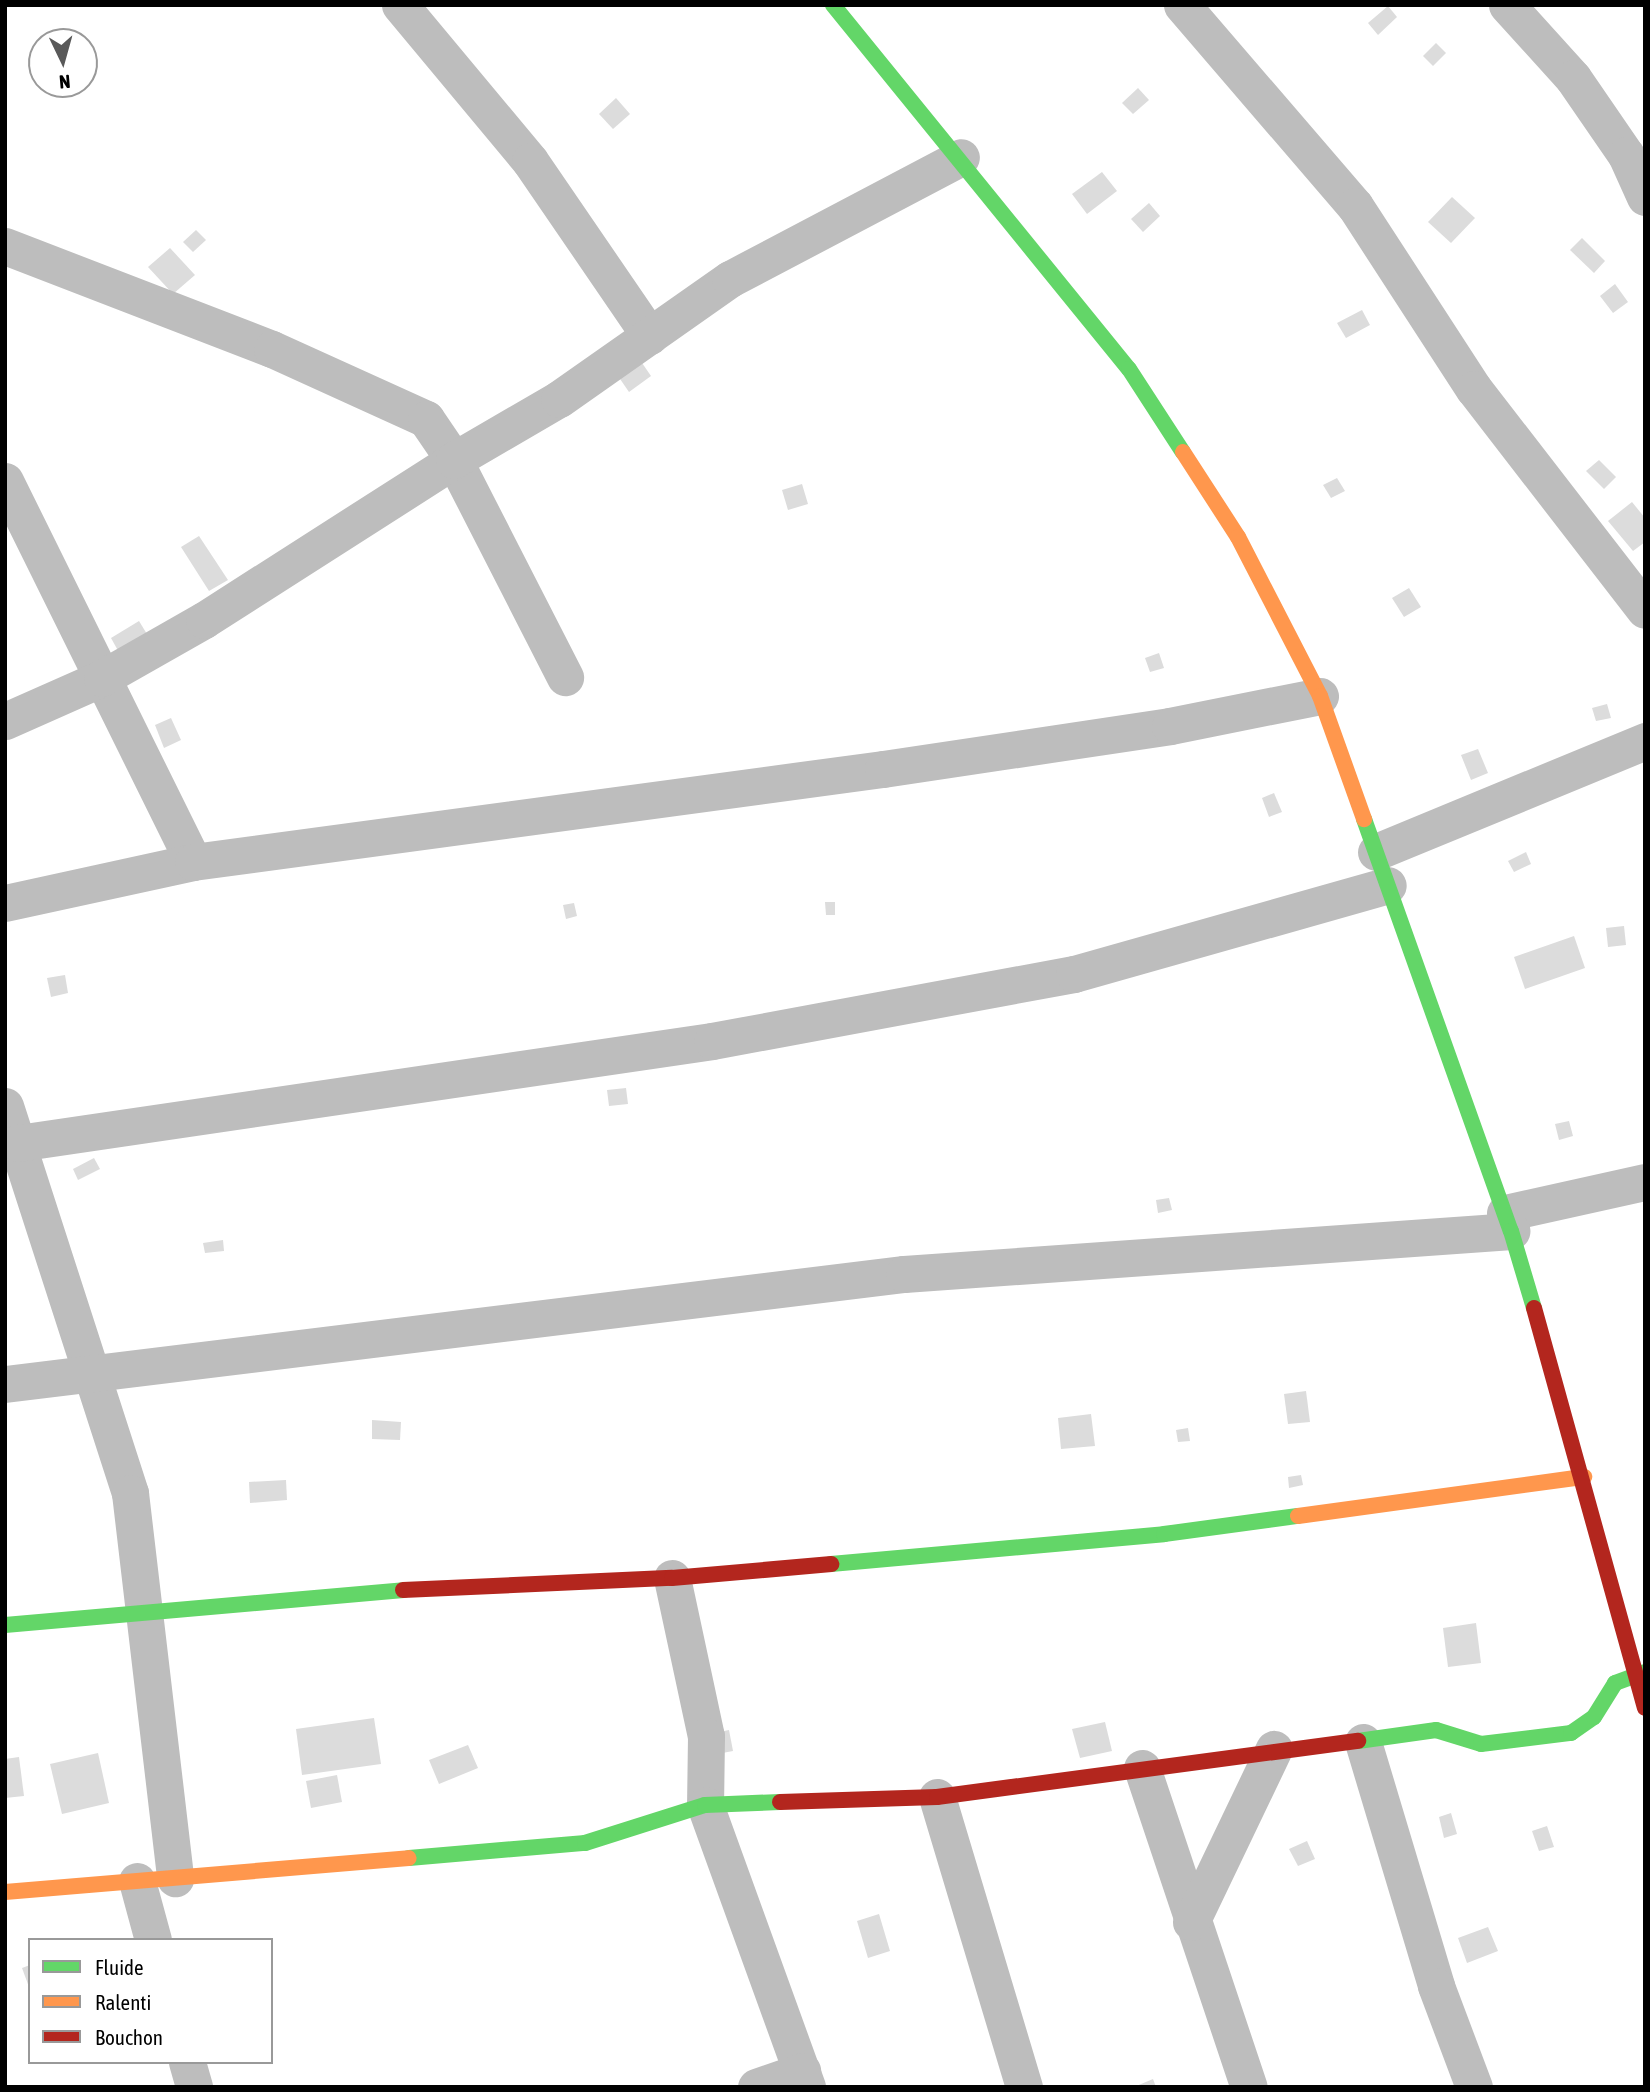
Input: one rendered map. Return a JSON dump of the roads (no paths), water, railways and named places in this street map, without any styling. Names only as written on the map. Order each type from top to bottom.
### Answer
[{"type":"street","points":[[400,5],[530,161],[650,336]]},
{"type":"street","points":[[834,5],[961,157],[1129,369],[1238,537],[1320,696],[1508,1222],[1640,1674],[1645,1708]]},
{"type":"street","points":[[1182,5],[1355,206],[1474,389],[1645,610]]},
{"type":"street","points":[[1507,5],[1573,78],[1626,155],[1645,197]]},
{"type":"street","points":[[5,721],[102,678],[336,539],[453,460],[559,399],[730,279],[961,157]]},
{"type":"street","points":[[5,246],[272,349],[426,419],[453,460],[565,677]]},
{"type":"street","points":[[5,481],[193,862]]},
{"type":"street","points":[[5,903],[193,862],[896,767],[1170,726],[1320,696]]},
{"type":"street","points":[[175,1878],[142,1616],[130,1493],[9,1121],[712,1041],[1074,974],[1382,869],[1645,741]]},
{"type":"street","points":[[5,1384],[92,1376],[904,1274],[1508,1222],[1645,1182]]},
{"type":"street","points":[[5,1625],[142,1616],[459,1585],[672,1578],[1164,1534],[1584,1477]]},
{"type":"street","points":[[672,1578],[706,1736],[705,1805],[805,2079],[756,2087]]},
{"type":"street","points":[[5,1892],[585,1843],[705,1805],[937,1797],[1274,1749],[1363,1742],[1436,1730],[1467,1743],[1481,1744],[1571,1733],[1594,1717],[1615,1682],[1640,1674]]},
{"type":"street","points":[[1363,1742],[1436,1986],[1474,2087]]},
{"type":"street","points":[[1191,1922],[1274,1749]]},
{"type":"street","points":[[1142,1768],[1191,1922],[1250,2087]]},
{"type":"street","points":[[937,1797],[1024,2087]]},
{"type":"street","points":[[137,1881],[152,1938]]},
{"type":"street","points":[[188,2064],[194,2087]]}]
